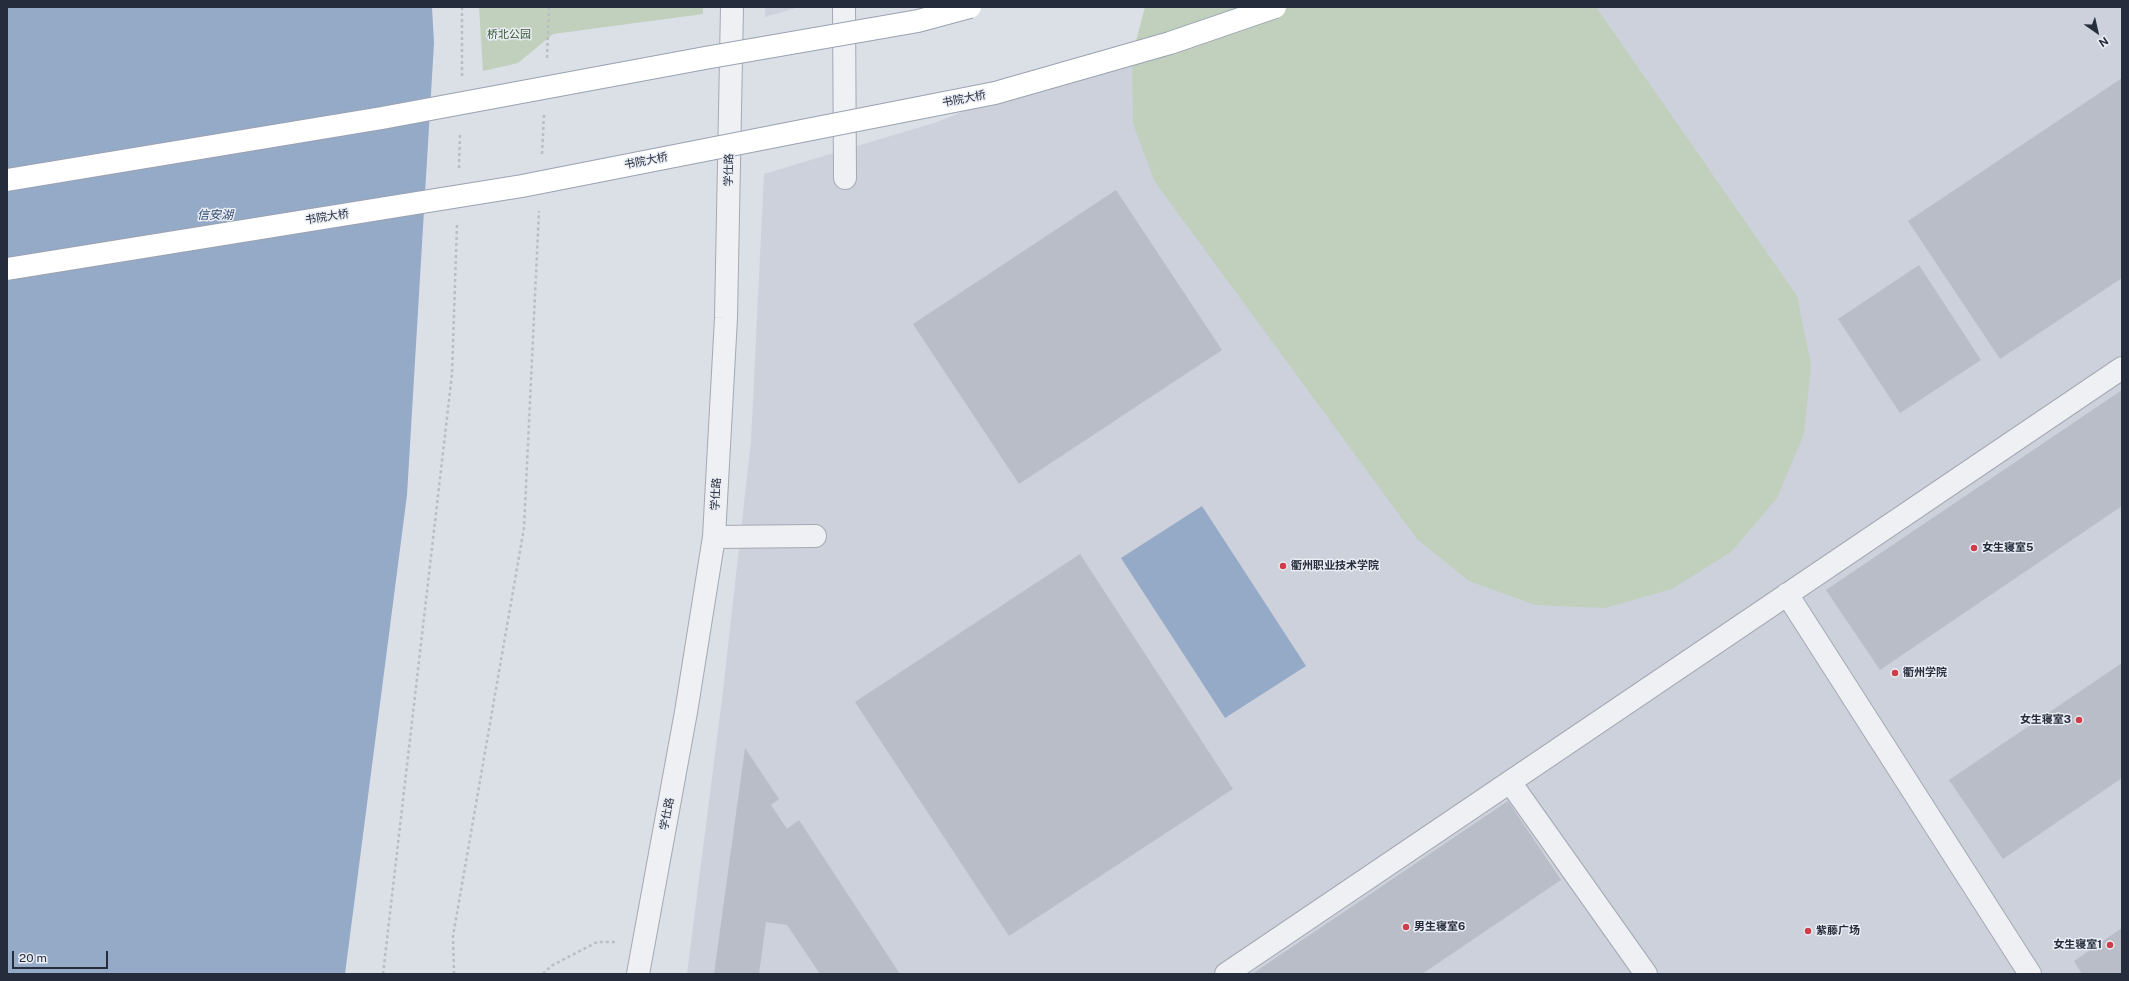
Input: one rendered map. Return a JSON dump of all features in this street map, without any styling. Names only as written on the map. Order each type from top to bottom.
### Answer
[{"type":"main road","points":[[7,180],[382,118],[705,58],[918,21],[970,7]]},
{"type":"main road","name":"书院大桥","points":[[7,269],[522,186],[995,93],[1170,43],[1275,7]]},
{"type":"street","name":"学仕路","points":[[638,974],[686,712],[714,537],[726,318],[732,7]]},
{"type":"street","points":[[844,7],[845,178]]},
{"type":"street","points":[[1226,974],[2122,368]]},
{"type":"street","points":[[714,537],[815,536]]},
{"type":"street","points":[[1788,594],[2030,974]]},
{"type":"street","points":[[1510,782],[1646,974]]},
{"type":"path","points":[[461,82],[462,7]]},
{"type":"path","points":[[546,62],[549,7]]},
{"type":"path","points":[[542,157],[544,110]]},
{"type":"path","points":[[459,169],[460,130]]},
{"type":"path","points":[[454,974],[452,936],[524,528],[540,204]]},
{"type":"path","points":[[384,974],[452,374],[457,216]]},
{"type":"path","points":[[543,974],[551,966],[597,942],[643,942]]},
{"type":"shaded area","points":[[765,7],[799,7],[765,17]]},
{"type":"shaded area","name":"衢州职业技术学院","points":[[1226,7],[2122,7],[2122,974],[687,974],[723,691],[751,441],[764,174],[937,122]]},
{"type":"green space","name":"桥北公园","points":[[479,7],[703,7],[703,14],[553,34],[518,63],[483,71]]},
{"type":"green space","points":[[1145,7],[1596,7],[1797,296],[1811,365],[1804,434],[1777,498],[1731,552],[1672,589],[1605,608],[1535,605],[1469,581],[1417,539],[1155,182],[1133,124],[1132,56]]},
{"type":"water","name":"信安湖","points":[[7,7],[432,7],[434,43],[407,495],[345,974],[7,974]]},
{"type":"water","points":[[1202,506],[1306,666],[1225,718],[1121,558]]},
{"type":"building","points":[[2122,78],[2122,278],[2000,359],[1908,221]]},
{"type":"building","points":[[1116,190],[1222,350],[1019,484],[913,324]]},
{"type":"building","points":[[1919,265],[1981,360],[1900,413],[1838,319]]},
{"type":"building","name":"女生寝室5","points":[[2122,390],[2122,506],[1880,670],[1826,590]]},
{"type":"building","points":[[1080,554],[1233,789],[1009,936],[855,702]]},
{"type":"building","name":"女生寝室3","points":[[2122,663],[2122,778],[2003,859],[1949,780]]},
{"type":"building","points":[[745,748],[779,799],[771,805],[787,829],[799,820],[900,974],[820,974],[787,925],[766,922],[759,974],[714,974]]},
{"type":"building","name":"男生寝室6","points":[[1508,801],[1561,880],[1422,974],[1252,974]]},
{"type":"building","name":"女生寝室1","points":[[2122,928],[2122,974],[2082,974],[2074,961]]},
{"type":"place","name":"女生寝室5","points":[[1974,548]]},
{"type":"place","name":"衢州职业技术学院","points":[[1283,566]]},
{"type":"place","name":"衢州学院","points":[[1895,673]]},
{"type":"place","name":"女生寝室3","points":[[2079,720]]},
{"type":"place","name":"男生寝室6","points":[[1406,927]]},
{"type":"place","name":"紫藤广场","points":[[1808,931]]},
{"type":"place","name":"女生寝室1","points":[[2110,945]]}]
